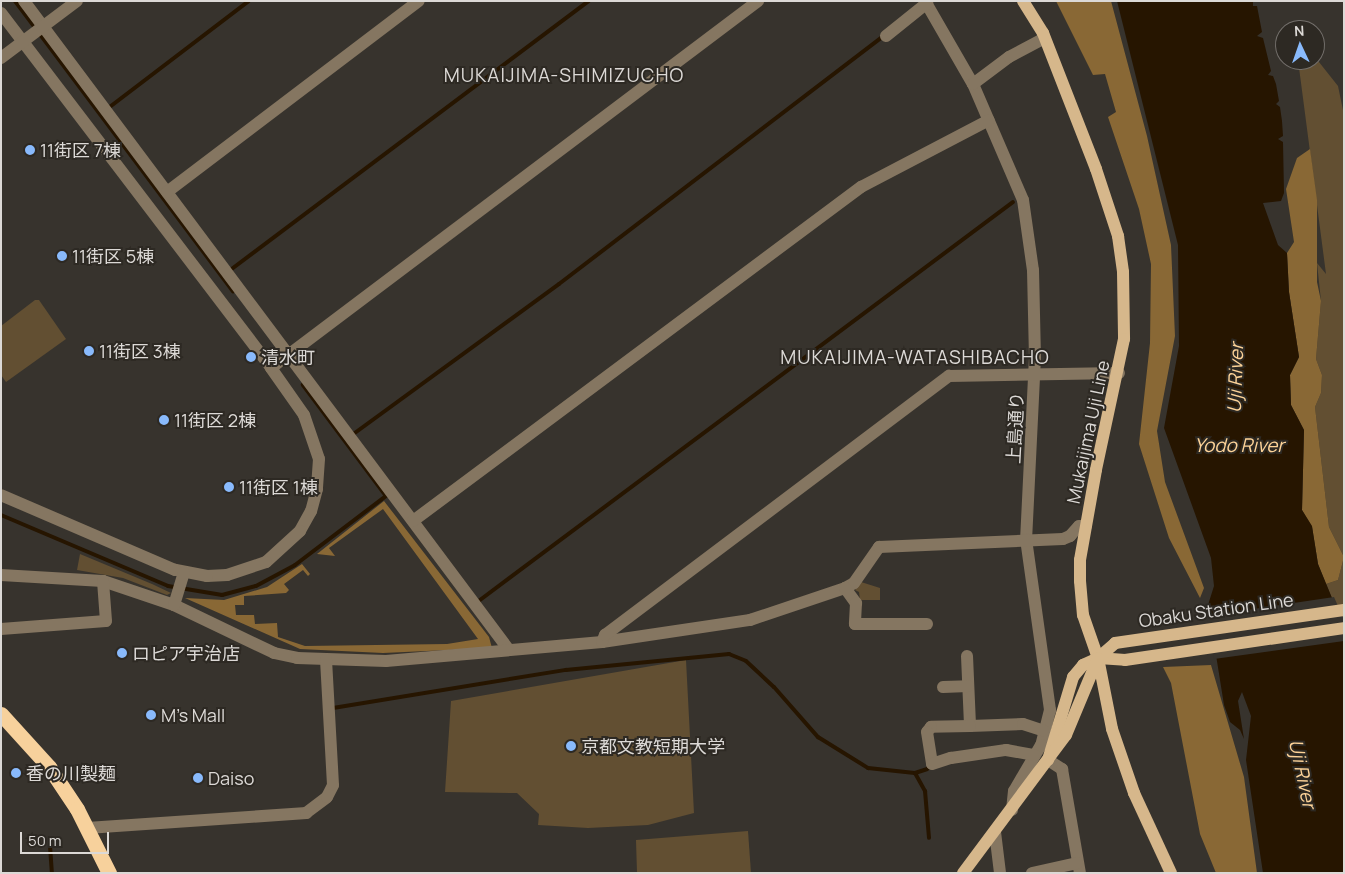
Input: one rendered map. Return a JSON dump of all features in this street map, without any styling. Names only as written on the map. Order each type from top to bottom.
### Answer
[{"type":"highway","points":[[1,714],[49,767],[87,828],[108,873]]},
{"type":"main road","name":"Mukaijima Uji Line","points":[[1023,1],[1044,38],[1096,169],[1118,236],[1125,309],[1119,373],[1080,560],[1083,615],[1098,658],[1106,705],[1125,769],[1171,873]]},
{"type":"main road","name":"Obaku Station Line","points":[[1048,760],[1073,677],[1083,665],[1098,658],[1115,643],[1344,610]]},
{"type":"main road","name":"Obaku Station Line","points":[[1098,658],[1117,660],[1344,628]]},
{"type":"main road","name":"Obaku Station Line","points":[[962,873],[1012,810],[1066,735],[1098,658]]},
{"type":"main road","points":[[1079,703],[1092,700],[1106,705]]},
{"type":"street","points":[[24,1],[39,30],[105,110],[227,272],[286,356],[350,436],[509,650]]},
{"type":"street","points":[[1,58],[77,1]]},
{"type":"street","points":[[167,192],[419,1]]},
{"type":"street","points":[[271,368],[758,1]]},
{"type":"street","points":[[886,36],[926,2]]},
{"type":"street","name":"上島通り","points":[[926,2],[973,84],[1022,200],[1033,270],[1035,375],[1026,539],[1050,710],[1045,731],[1035,755],[1014,791],[1012,810]]},
{"type":"street","points":[[1,13],[271,368],[304,415],[314,439],[319,459],[317,489],[311,512],[300,531],[266,562],[227,575],[184,572],[1,495]]},
{"type":"street","points":[[973,84],[1001,62],[1044,38]]},
{"type":"street","points":[[414,521],[861,187],[989,120]]},
{"type":"street","points":[[602,642],[605,635],[949,376],[1119,373]]},
{"type":"street","points":[[1,575],[103,581],[177,596],[274,652],[297,658],[386,661],[602,642],[750,620],[845,588],[854,582],[879,547],[1026,539],[1063,539],[1070,536],[1079,526],[1086,526]]},
{"type":"street","points":[[177,596],[184,572]]},
{"type":"street","points":[[1,628],[106,621],[103,581]]},
{"type":"street","points":[[845,588],[856,603],[855,624],[927,624]]},
{"type":"street","points":[[967,656],[970,726]]},
{"type":"street","points":[[87,828],[306,813],[327,797],[333,785],[326,659]]},
{"type":"street","points":[[943,687],[968,686]]},
{"type":"street","points":[[1035,755],[1006,750],[951,758],[932,764],[927,732],[931,727],[1023,724],[1045,731]]},
{"type":"street","points":[[1032,873],[1075,866],[1062,769],[1048,760]]},
{"type":"street","points":[[995,832],[1000,873]]},
{"type":"shaded area","points":[[1056,1],[1111,1],[1147,136],[1171,245],[1175,336],[1157,431],[1165,482],[1204,588],[1200,598],[1169,538],[1139,444],[1150,343],[1151,264],[1139,209],[1108,117],[1116,112],[1105,74],[1093,75]]},
{"type":"shaded area","points":[[1299,70],[1325,70],[1338,86],[1344,115],[1344,557],[1329,527],[1315,407],[1321,393],[1322,375],[1316,359],[1321,301],[1317,263],[1326,274]]},
{"type":"shaded area","points":[[1310,149],[1317,200],[1317,282],[1321,301],[1316,359],[1322,375],[1321,393],[1315,407],[1329,527],[1344,557],[1338,580],[1326,584],[1318,564],[1312,527],[1302,510],[1304,430],[1291,405],[1290,375],[1299,357],[1289,292],[1287,253],[1294,242],[1286,189],[1297,158]]},
{"type":"shaded area","points":[[35,300],[39,300],[66,339],[6,382],[1,375],[1,326]]},
{"type":"shaded area","points":[[384,501],[489,637],[492,648],[383,653],[300,649],[185,598],[224,600],[267,587],[302,564],[310,574],[308,576],[303,570],[284,584],[289,590],[286,593],[244,596],[244,605],[235,605],[236,615],[254,615],[255,624],[277,623],[278,637],[305,646],[447,644],[478,639],[383,509],[329,548],[335,556],[317,554]]},
{"type":"shaded area","points":[[80,554],[171,593],[167,595],[123,578],[77,570]]},
{"type":"shaded area","points":[[1344,557],[1344,627],[1326,584],[1338,580]]},
{"type":"shaded area","points":[[861,582],[880,588],[880,600],[860,600],[859,592],[855,590]]},
{"type":"shaded area","points":[[686,660],[694,813],[648,825],[588,828],[538,825],[539,814],[517,793],[445,792],[451,701]]},
{"type":"shaded area","points":[[1211,665],[1244,777],[1257,873],[1216,873],[1200,834],[1171,683],[1163,667]]},
{"type":"shaded area","points":[[748,831],[751,873],[637,873],[636,840]]},
{"type":"water","name":"Yodo River","points":[[1117,1],[1253,1],[1253,6],[1257,6],[1262,32],[1257,36],[1263,38],[1271,71],[1268,75],[1273,76],[1276,84],[1279,101],[1276,104],[1280,107],[1282,121],[1283,136],[1278,139],[1283,142],[1284,193],[1281,201],[1263,203],[1278,245],[1287,253],[1289,292],[1299,357],[1290,375],[1291,405],[1304,430],[1302,510],[1312,526],[1318,564],[1344,627],[1344,873],[1263,873],[1246,760],[1251,716],[1242,692],[1238,701],[1244,739],[1240,730],[1230,722],[1224,705],[1208,605],[1214,586],[1211,558],[1164,428],[1179,346],[1178,245]]},
{"type":"pier","points":[[1334,597],[1344,620],[1344,641],[1214,659],[1207,616]]},
{"type":"waterway","points":[[15,1],[233,291]]},
{"type":"waterway","points":[[107,109],[249,1]]},
{"type":"waterway","points":[[229,271],[589,1]]},
{"type":"waterway","points":[[352,435],[559,284],[882,37]]},
{"type":"waterway","points":[[476,603],[1013,202]]},
{"type":"waterway","points":[[1,515],[168,586],[222,595],[256,586],[295,565],[386,496],[303,385]]},
{"type":"waterway","points":[[333,708],[566,670],[729,654],[746,661],[774,687],[818,737],[868,768],[915,773],[925,791],[929,838]]},
{"type":"waterway","points":[[915,773],[927,769]]},
{"type":"waterway","points":[[50,846],[52,873]]},
{"type":"place","name":"11街区 7棟","points":[[30,150]]},
{"type":"place","name":"11街区 5棟","points":[[62,256]]},
{"type":"place","name":"11街区 3棟","points":[[89,351]]},
{"type":"place","name":"清水町","points":[[251,357]]},
{"type":"place","name":"11街区 2棟","points":[[164,420]]},
{"type":"place","name":"11街区 1棟","points":[[229,487]]},
{"type":"place","name":"ロピア宇治店","points":[[122,653]]},
{"type":"place","name":"M's Mall","points":[[151,715]]},
{"type":"place","name":"京都文教短期大学","points":[[571,746]]},
{"type":"place","name":"香の川製麺","points":[[16,773]]},
{"type":"place","name":"Daiso","points":[[198,778]]},
{"type":"district","name":"MUKAIJIMA-SHIMIZUCHO","points":[[564,76]]},
{"type":"district","name":"MUKAIJIMA-WATASHIBACHO","points":[[915,358]]},
{"type":"water label","name":"Uji River","points":[[1236,378]]},
{"type":"water label","name":"Uji River","points":[[1302,774]]}]
